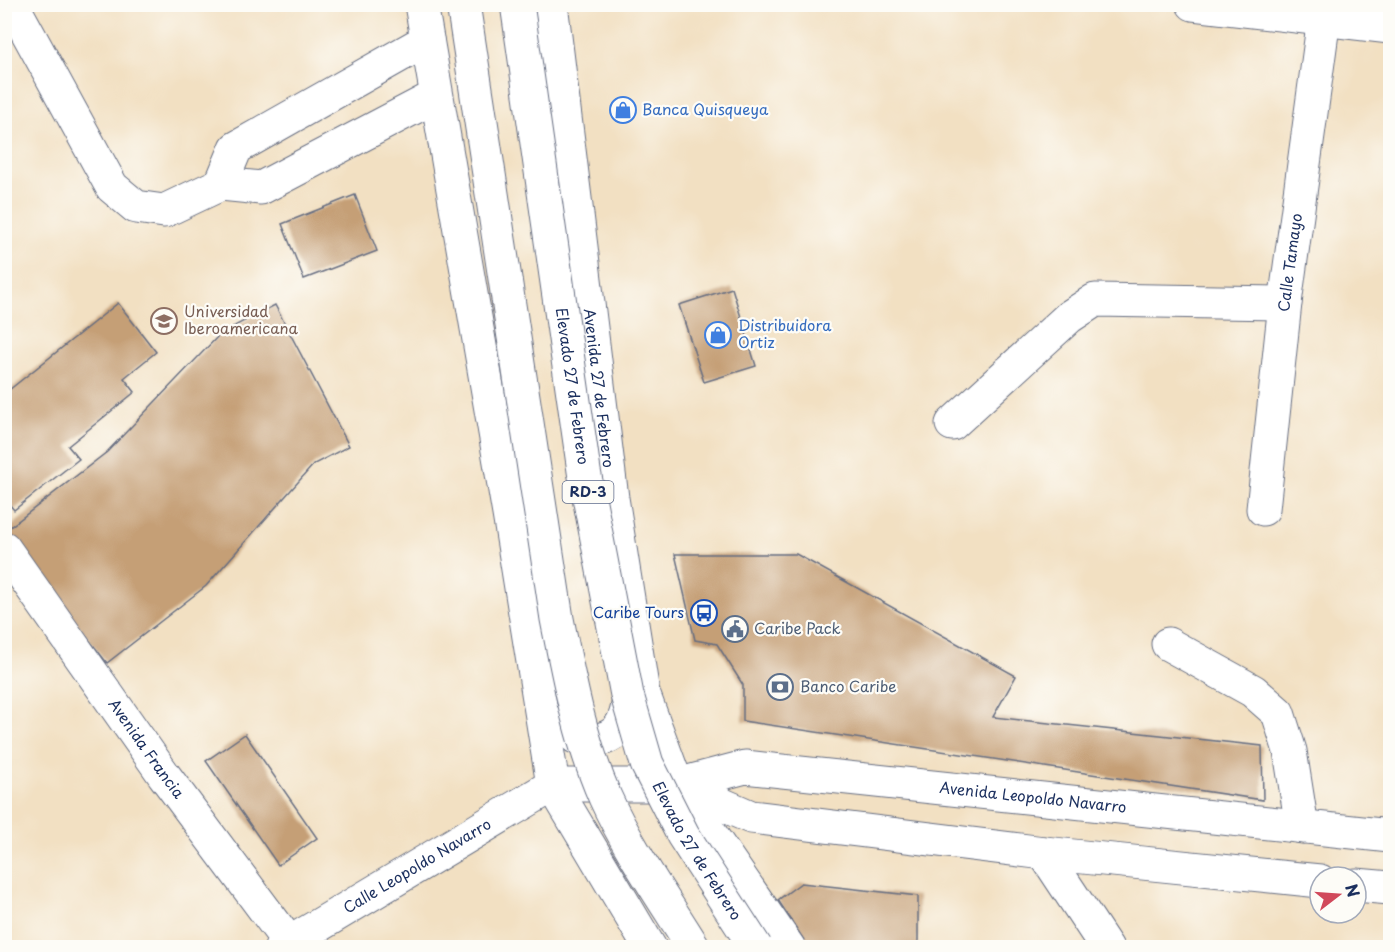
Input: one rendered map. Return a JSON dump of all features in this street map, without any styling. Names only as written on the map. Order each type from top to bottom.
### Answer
[{"type":"main road","points":[[12,4],[112,187],[136,207],[164,211],[221,184],[261,188],[436,96]]},
{"type":"main road","points":[[421,4],[553,785],[650,948]]},
{"type":"main road","points":[[463,4],[557,619],[575,704],[605,797],[636,855],[694,948]]},
{"type":"main road","name":"Elevado 27 de Febrero","points":[[517,4],[584,471],[627,695],[647,765],[683,835],[756,948]]},
{"type":"main road","name":"Avenida 27 de Febrero","points":[[551,4],[612,498],[643,693],[677,785],[789,948]]},
{"type":"main road","points":[[1193,4],[1390,27]]},
{"type":"main road","name":"Calle Tamayo","points":[[1263,509],[1285,303],[1324,18]]},
{"type":"main road","points":[[221,184],[236,148],[427,40]]},
{"type":"main road","points":[[952,424],[1070,317],[1095,300],[1285,303]]},
{"type":"main road","points":[[509,514],[525,547],[556,710],[568,732],[580,740],[596,741],[609,737],[621,725],[626,713],[629,692],[606,536],[612,498]]},
{"type":"main road","name":"Avenida Francia","points":[[4,548],[288,946]]},
{"type":"main road","points":[[1168,644],[1254,691],[1278,713],[1290,751],[1302,827]]},
{"type":"main road","name":"Avenida Leopoldo Navarro","points":[[553,785],[677,785],[745,767],[1390,836]]},
{"type":"main road","name":"Calle Leopoldo Navarro","points":[[288,946],[553,785]]},
{"type":"main road","name":"Avenida Leopoldo Navarro","points":[[677,785],[751,817],[1044,853],[1308,880]]},
{"type":"main road","points":[[1044,853],[1107,948]]},
{"type":"main road","points":[[1368,886],[1390,888]]},
{"type":"building","name":"Banca Quisqueya","points":[[629,103],[631,113],[618,116],[615,106]]},
{"type":"building","points":[[355,195],[377,251],[304,279],[282,224]]},
{"type":"building","name":"Distribuidora Ortiz","points":[[732,288],[756,366],[704,382],[679,305]]},
{"type":"building","points":[[118,303],[156,352],[124,378],[135,392],[68,446],[79,459],[14,510],[4,498],[4,394]]},
{"type":"building","points":[[275,305],[349,446],[314,464],[206,586],[107,663],[5,531],[107,452],[221,333]]},
{"type":"building","points":[[675,554],[796,554],[1016,676],[993,717],[1262,746],[1263,800],[743,721],[743,685],[717,644],[695,640]]},
{"type":"building","points":[[245,734],[317,838],[278,865],[206,761]]},
{"type":"building","points":[[801,883],[918,896],[918,948],[809,948],[778,900]]},
{"type":"place","name":"Banca Quisqueya","points":[[623,110]]},
{"type":"place","name":"Universidad Iberoamericana","points":[[164,321]]},
{"type":"place","name":"Distribuidora Ortiz","points":[[718,335]]},
{"type":"place","name":"Caribe Tours","points":[[704,613]]},
{"type":"place","name":"Caribe Pack","points":[[735,629]]},
{"type":"place","name":"Banco Caribe","points":[[780,687]]}]
